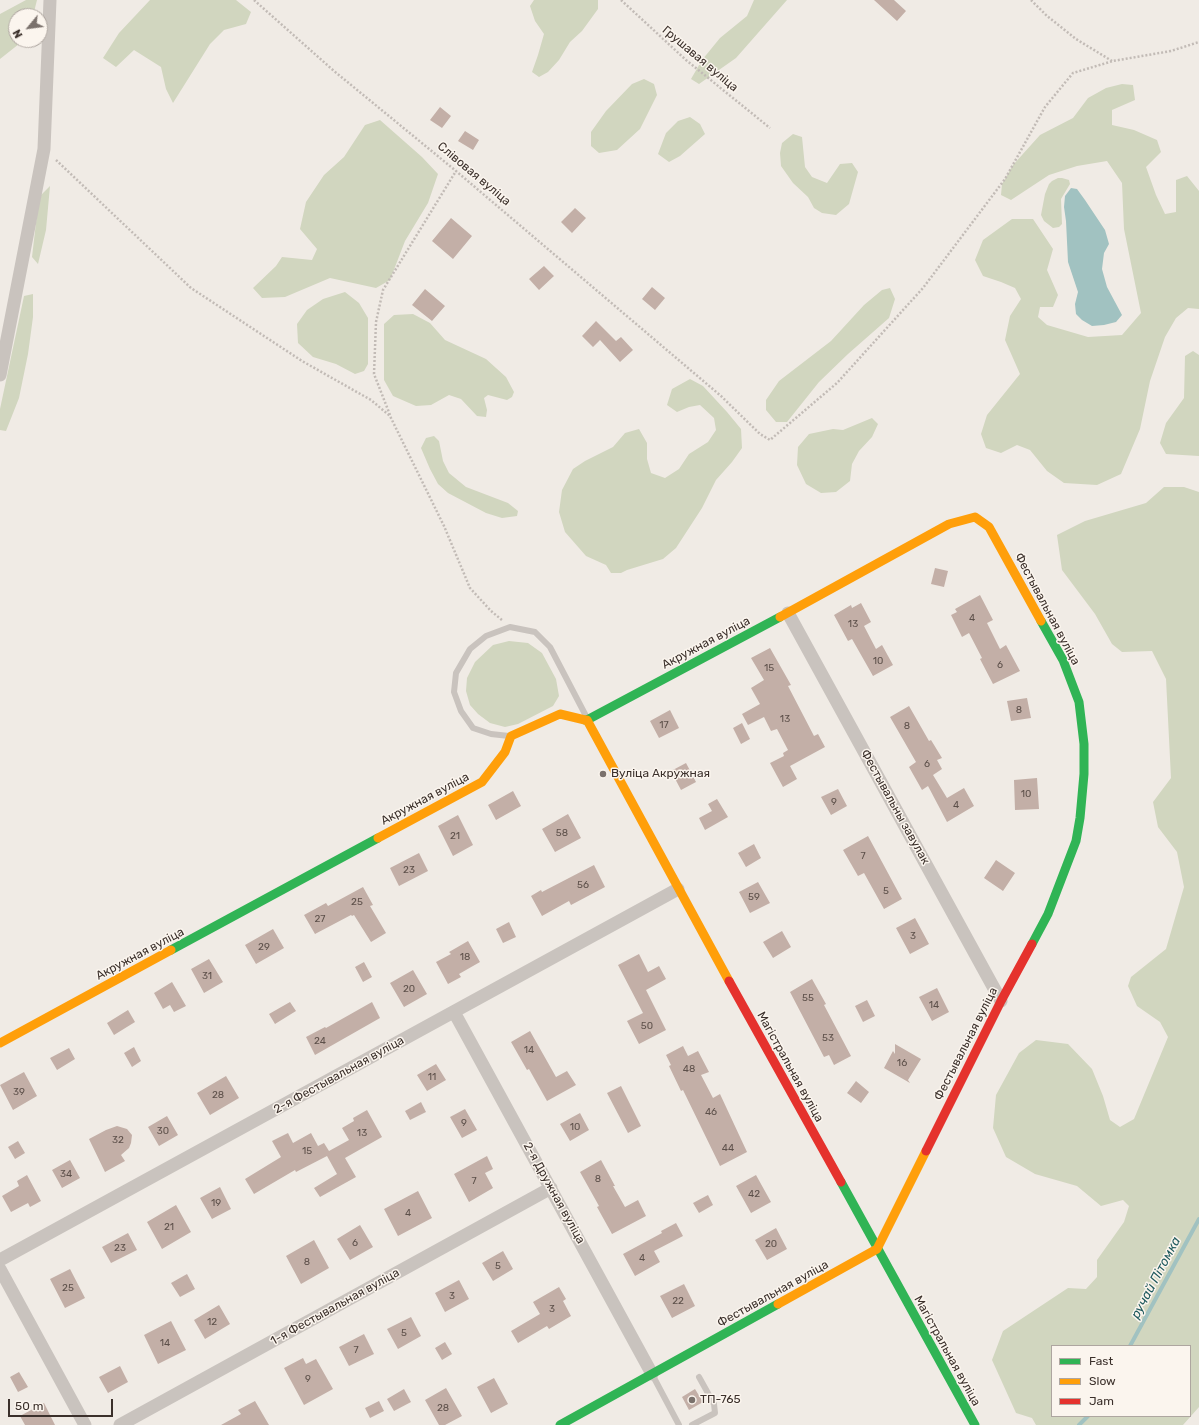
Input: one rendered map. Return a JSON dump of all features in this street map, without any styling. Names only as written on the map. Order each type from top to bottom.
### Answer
[{"type":"street","points":[[0,375],[44,149],[50,0]]},
{"type":"street","name":"Акружная вуліца","points":[[587,720],[788,613],[949,524],[975,517]]},
{"type":"street","name":"Фестывальная вуліца","points":[[560,1425],[877,1249],[1001,1001],[1048,914],[1076,841],[1081,803],[1084,744],[1078,702],[1063,660],[989,527],[975,517]]},
{"type":"street","name":"Фестывальны завулак","points":[[788,613],[1001,1001]]},
{"type":"street","points":[[511,736],[560,714],[587,720]]},
{"type":"street","name":"Магістральная вуліца","points":[[587,720],[678,889],[975,1425]]},
{"type":"street","name":"Акружная вуліца","points":[[0,1043],[482,782],[505,752],[511,736]]},
{"type":"street","name":"2-я Фестывальная вуліца","points":[[0,1260],[678,889]]},
{"type":"street","name":"2-я Дружная вуліца","points":[[454,1012],[652,1374]]},
{"type":"street","name":"1-я Фестывальная вуліца","points":[[120,1425],[551,1188]]},
{"type":"street","points":[[0,1269],[85,1425]]},
{"type":"lane","points":[[511,736],[491,734],[473,728],[460,711],[454,692],[456,673],[470,649],[486,636],[510,627],[535,632],[550,647],[587,720]]},
{"type":"lane","points":[[652,1374],[679,1425]]},
{"type":"lane","points":[[692,1425],[715,1413],[714,1404],[698,1377]]},
{"type":"path","name":"Слівовая вуліца","points":[[254,0],[334,70],[456,171],[721,396],[760,434],[770,440],[837,383],[923,288],[1005,179],[1045,107],[1073,73],[1113,61]]},
{"type":"path","name":"Грушавая вуліца","points":[[621,0],[686,60],[770,128]]},
{"type":"path","points":[[1032,0],[1047,16],[1076,39],[1113,61],[1171,51],[1199,42]]},
{"type":"path","points":[[44,149],[191,288],[302,360],[371,400],[390,416]]},
{"type":"path","points":[[456,171],[383,290],[376,322],[374,374],[390,416],[444,526],[470,588],[491,611],[510,627]]},
{"type":"green space","points":[[26,0],[37,0],[35,8],[11,8]]},
{"type":"green space","points":[[150,0],[236,0],[251,12],[246,24],[224,30],[210,44],[173,103],[166,89],[161,67],[134,50],[116,67],[103,58],[119,33]]},
{"type":"green space","points":[[534,0],[598,0],[598,9],[582,31],[570,42],[559,60],[548,72],[539,77],[532,72],[544,34],[535,21],[530,6]]},
{"type":"green space","points":[[754,0],[787,0],[736,58],[699,84],[691,79],[702,60],[720,38],[747,16]]},
{"type":"green space","points":[[8,10],[8,48],[14,48],[0,59],[0,14]]},
{"type":"green space","points":[[644,79],[654,84],[657,95],[640,129],[617,150],[599,153],[591,146],[591,132],[606,111],[632,84]]},
{"type":"green space","points":[[1122,84],[1133,85],[1135,100],[1112,110],[1112,125],[1134,130],[1157,140],[1161,152],[1146,167],[1156,195],[1165,214],[1176,212],[1176,180],[1187,176],[1199,191],[1199,309],[1188,308],[1176,318],[1165,337],[1150,381],[1140,429],[1121,474],[1097,485],[1064,483],[1047,471],[1030,450],[1017,445],[1001,453],[986,448],[981,434],[987,415],[1020,374],[1005,340],[1010,316],[1021,299],[1015,288],[983,276],[975,260],[983,240],[1012,219],[1033,219],[1053,249],[1047,270],[1058,295],[1053,307],[1040,307],[1038,317],[1047,325],[1088,337],[1122,335],[1141,313],[1124,229],[1122,183],[1107,161],[1077,166],[1049,175],[1011,200],[1001,195],[1002,184],[1013,165],[1040,135],[1073,118],[1088,98],[1106,88]]},
{"type":"green space","points":[[690,117],[700,124],[705,134],[680,156],[669,162],[658,154],[666,133],[678,121]]},
{"type":"green space","points":[[380,120],[422,157],[438,174],[428,203],[405,241],[390,280],[376,288],[330,278],[285,297],[262,298],[253,288],[276,266],[282,257],[312,260],[317,249],[300,229],[306,202],[324,175],[344,157],[365,125]]},
{"type":"green space","points":[[793,134],[802,137],[805,167],[812,177],[827,183],[840,164],[852,163],[858,172],[849,204],[836,215],[822,213],[814,208],[808,197],[793,183],[781,166],[780,153],[782,143]]},
{"type":"green space","points":[[1058,178],[1069,180],[1070,184],[1061,199],[1062,224],[1059,227],[1053,228],[1044,221],[1041,215],[1045,194],[1049,184]]},
{"type":"green space","points":[[50,186],[46,230],[38,264],[32,257],[39,197]]},
{"type":"green space","points":[[890,288],[895,299],[889,318],[819,382],[787,422],[776,422],[766,410],[766,400],[779,381],[831,341],[864,305],[882,290]]},
{"type":"green space","points":[[345,292],[359,303],[368,318],[368,364],[364,371],[355,374],[336,364],[313,357],[298,343],[297,324],[307,310],[323,299]]},
{"type":"green space","points":[[33,294],[33,317],[28,354],[19,398],[6,431],[0,430],[0,409],[24,296]]},
{"type":"green space","points":[[413,314],[430,323],[445,340],[486,359],[506,377],[514,392],[512,397],[507,400],[488,395],[484,398],[487,410],[486,417],[477,416],[461,399],[449,395],[431,405],[416,406],[393,396],[384,380],[384,324],[394,315]]},
{"type":"green space","points":[[1193,351],[1199,355],[1199,456],[1166,454],[1160,443],[1166,423],[1184,398],[1185,356]]},
{"type":"green space","points":[[690,379],[703,386],[741,429],[742,448],[716,480],[702,508],[676,548],[663,559],[621,573],[611,573],[606,565],[586,556],[565,532],[559,512],[562,490],[573,469],[585,461],[613,447],[625,433],[639,429],[647,443],[647,459],[651,473],[665,478],[679,469],[689,454],[708,442],[716,430],[714,418],[700,405],[689,407],[677,412],[667,405],[672,389]]},
{"type":"green space","points":[[872,418],[878,424],[872,437],[859,451],[852,464],[850,481],[836,492],[821,493],[806,484],[797,465],[798,447],[809,434],[833,429],[843,430]]},
{"type":"green space","points":[[434,436],[439,441],[443,461],[449,473],[466,487],[508,503],[518,511],[517,516],[502,518],[486,513],[448,493],[438,484],[421,448],[426,438]]},
{"type":"green space","points":[[1164,487],[1184,487],[1199,492],[1199,1407],[1191,1416],[1191,1345],[1051,1345],[1051,1417],[1190,1417],[1183,1425],[1036,1425],[1032,1418],[1016,1413],[992,1360],[1003,1331],[1068,1288],[1086,1289],[1097,1277],[1097,1260],[1124,1222],[1129,1206],[1123,1200],[1101,1206],[1077,1186],[1035,1174],[1006,1157],[993,1128],[996,1095],[1019,1053],[1036,1040],[1068,1044],[1092,1069],[1103,1096],[1110,1120],[1120,1127],[1134,1119],[1168,1037],[1160,1022],[1137,1006],[1128,986],[1131,977],[1166,949],[1184,887],[1177,852],[1158,827],[1153,802],[1171,778],[1166,679],[1152,651],[1122,652],[1112,644],[1095,614],[1062,570],[1057,535],[1085,521],[1146,503]]},
{"type":"green space","points":[[509,641],[528,643],[542,653],[556,679],[559,696],[553,706],[518,724],[505,727],[490,723],[478,714],[470,705],[466,691],[467,678],[475,662],[493,645]]},
{"type":"water","points":[[1071,188],[1077,189],[1105,230],[1109,244],[1104,253],[1102,269],[1107,287],[1122,315],[1116,322],[1092,326],[1076,314],[1075,304],[1078,292],[1068,262],[1064,207],[1065,196]]},
{"type":"building","points":[[874,0],[894,0],[906,11],[897,21]]},
{"type":"building","points":[[440,107],[451,116],[442,128],[430,120]]},
{"type":"building","points":[[465,131],[479,140],[473,150],[458,141]]},
{"type":"building","points":[[575,208],[586,218],[572,233],[561,222]]},
{"type":"building","points":[[451,218],[472,236],[453,259],[432,241]]},
{"type":"building","points":[[544,266],[554,276],[539,290],[529,279]]},
{"type":"building","points":[[652,287],[665,298],[655,310],[642,299]]},
{"type":"building","points":[[425,289],[445,306],[432,321],[412,305]]},
{"type":"building","points":[[596,321],[616,341],[621,337],[633,350],[620,362],[600,340],[593,347],[582,336]]},
{"type":"building","points":[[935,568],[948,571],[944,587],[931,584]]},
{"type":"building","points":[[980,595],[993,620],[987,623],[1000,649],[1006,645],[1020,671],[993,684],[969,633],[962,637],[951,615],[957,612],[955,609]]},
{"type":"building","points":[[861,603],[871,622],[864,626],[876,649],[882,645],[893,665],[873,676],[852,639],[848,641],[834,615],[851,605],[852,608]]},
{"type":"building","points":[[770,648],[791,685],[788,686],[814,736],[818,734],[825,747],[790,766],[797,779],[783,787],[770,763],[784,756],[783,753],[788,750],[777,729],[771,731],[764,717],[748,725],[742,714],[760,704],[751,688],[764,680],[751,658]]},
{"type":"building","points":[[1027,698],[1031,718],[1011,721],[1007,701]]},
{"type":"building","points":[[909,706],[929,741],[931,740],[942,758],[937,760],[942,769],[933,775],[947,798],[964,788],[974,806],[947,822],[928,786],[922,790],[909,767],[916,762],[890,717]]},
{"type":"building","points":[[670,710],[679,728],[659,738],[650,721]]},
{"type":"building","points":[[742,723],[750,739],[741,744],[733,728]]},
{"type":"building","points":[[686,763],[696,782],[681,790],[671,771]]},
{"type":"building","points":[[1037,778],[1039,809],[1015,810],[1014,780]]},
{"type":"building","points":[[838,789],[847,806],[831,815],[821,797]]},
{"type":"building","points":[[513,791],[521,806],[496,820],[488,805]]},
{"type":"building","points":[[717,799],[728,817],[705,830],[699,818],[712,811],[708,804]]},
{"type":"building","points":[[568,814],[581,838],[555,852],[542,829]]},
{"type":"building","points":[[458,815],[473,845],[453,856],[438,826]]},
{"type":"building","points":[[868,836],[902,899],[884,909],[864,873],[858,876],[843,850]]},
{"type":"building","points":[[754,844],[761,858],[746,867],[738,853]]},
{"type":"building","points":[[419,853],[428,871],[399,886],[390,868]]},
{"type":"building","points":[[996,860],[1015,873],[1003,891],[984,878]]},
{"type":"building","points":[[594,865],[605,887],[571,905],[569,901],[542,916],[531,896],[541,890],[542,892]]},
{"type":"building","points":[[758,882],[770,903],[750,913],[739,892]]},
{"type":"building","points":[[363,887],[373,905],[370,906],[386,933],[371,942],[354,915],[351,915],[315,934],[304,915],[326,903],[328,906]]},
{"type":"building","points":[[915,918],[929,944],[910,954],[896,928]]},
{"type":"building","points":[[509,922],[516,937],[503,943],[496,929]]},
{"type":"building","points":[[273,929],[284,948],[256,964],[245,945]]},
{"type":"building","points":[[782,931],[791,947],[773,958],[763,942]]},
{"type":"building","points":[[468,941],[480,962],[459,974],[461,977],[448,984],[436,962],[451,954],[449,952]]},
{"type":"building","points":[[639,954],[648,972],[659,966],[666,979],[646,990],[666,1030],[639,1044],[627,1021],[643,1013],[618,965]]},
{"type":"building","points":[[209,959],[223,982],[204,993],[191,969]]},
{"type":"building","points":[[364,962],[372,977],[363,982],[355,967]]},
{"type":"building","points":[[413,970],[427,994],[404,1007],[390,983]]},
{"type":"building","points":[[812,979],[851,1056],[834,1065],[829,1055],[824,1057],[790,992]]},
{"type":"building","points":[[172,982],[186,1006],[174,1012],[170,1005],[163,1009],[154,993]]},
{"type":"building","points":[[937,988],[949,1012],[932,1021],[919,997]]},
{"type":"building","points":[[867,1000],[875,1016],[863,1022],[855,1006]]},
{"type":"building","points":[[290,1002],[296,1011],[275,1024],[269,1014]]},
{"type":"building","points":[[372,1002],[380,1018],[315,1055],[306,1037],[325,1027],[326,1028]]},
{"type":"building","points":[[128,1010],[135,1022],[114,1035],[107,1023]]},
{"type":"building","points":[[530,1031],[556,1077],[567,1071],[576,1085],[547,1101],[529,1069],[527,1070],[511,1042]]},
{"type":"building","points":[[895,1044],[921,1059],[908,1080],[910,1083],[884,1068],[893,1051],[895,1054]]},
{"type":"building","points":[[683,1046],[688,1056],[698,1051],[709,1072],[701,1075],[713,1098],[720,1094],[747,1152],[720,1166],[683,1090],[681,1091],[669,1066],[671,1065],[666,1055]]},
{"type":"building","points":[[134,1047],[141,1061],[132,1067],[124,1053]]},
{"type":"building","points":[[69,1048],[75,1059],[57,1070],[50,1058]]},
{"type":"building","points":[[436,1064],[446,1080],[427,1091],[417,1075]]},
{"type":"building","points":[[24,1072],[37,1096],[13,1110],[0,1085]]},
{"type":"building","points":[[226,1076],[239,1098],[210,1115],[197,1093]]},
{"type":"building","points":[[856,1081],[869,1092],[861,1103],[847,1093]]},
{"type":"building","points":[[621,1086],[641,1126],[628,1133],[607,1093]]},
{"type":"building","points":[[421,1102],[426,1112],[410,1120],[405,1111]]},
{"type":"building","points":[[465,1109],[477,1130],[462,1138],[450,1117]]},
{"type":"building","points":[[367,1110],[382,1137],[345,1158],[356,1177],[320,1197],[314,1188],[337,1174],[327,1156],[296,1172],[295,1170],[254,1194],[245,1179],[281,1157],[272,1141],[288,1133],[293,1143],[311,1133],[318,1146],[324,1143],[329,1151],[349,1140],[342,1128],[354,1121],[353,1118]]},
{"type":"building","points":[[580,1113],[589,1130],[570,1141],[560,1124]]},
{"type":"building","points":[[167,1116],[178,1135],[159,1146],[148,1127]]},
{"type":"building","points":[[117,1126],[127,1129],[132,1135],[131,1143],[129,1148],[121,1155],[125,1161],[105,1172],[89,1139]]},
{"type":"building","points":[[18,1141],[25,1153],[15,1159],[8,1147]]},
{"type":"building","points":[[487,1156],[493,1169],[485,1173],[493,1188],[469,1202],[454,1174]]},
{"type":"building","points":[[70,1160],[80,1178],[62,1188],[52,1170]]},
{"type":"building","points":[[601,1160],[625,1207],[638,1200],[646,1216],[612,1234],[597,1207],[599,1206],[580,1172]]},
{"type":"building","points":[[27,1175],[41,1201],[30,1207],[28,1203],[11,1212],[2,1196],[19,1186],[17,1181]]},
{"type":"building","points":[[756,1175],[771,1202],[751,1213],[736,1186]]},
{"type":"building","points":[[220,1187],[231,1209],[212,1219],[200,1198]]},
{"type":"building","points":[[418,1191],[432,1218],[398,1236],[384,1209]]},
{"type":"building","points":[[708,1195],[713,1205],[699,1213],[693,1203]]},
{"type":"building","points":[[176,1205],[191,1232],[162,1249],[147,1222]]},
{"type":"building","points":[[676,1223],[683,1236],[654,1251],[660,1262],[635,1276],[623,1254],[662,1233],[661,1231]]},
{"type":"building","points":[[360,1225],[373,1247],[350,1260],[337,1239]]},
{"type":"building","points":[[776,1228],[787,1249],[767,1260],[755,1240]]},
{"type":"building","points":[[128,1233],[137,1250],[111,1263],[102,1247]]},
{"type":"building","points":[[314,1240],[329,1268],[301,1284],[286,1256]]},
{"type":"building","points":[[503,1251],[513,1269],[493,1281],[482,1263]]},
{"type":"building","points":[[70,1269],[85,1298],[65,1308],[50,1279]]},
{"type":"building","points":[[187,1274],[195,1289],[180,1297],[171,1283]]},
{"type":"building","points":[[459,1280],[469,1299],[445,1312],[435,1293]]},
{"type":"building","points":[[684,1284],[695,1306],[672,1318],[660,1296]]},
{"type":"building","points":[[559,1287],[566,1299],[563,1301],[571,1316],[549,1329],[547,1326],[518,1343],[511,1331],[540,1314],[533,1302]]},
{"type":"building","points":[[219,1305],[230,1324],[205,1339],[194,1320]]},
{"type":"building","points":[[411,1317],[421,1336],[398,1349],[387,1329]]},
{"type":"building","points":[[171,1321],[186,1350],[158,1364],[144,1335]]},
{"type":"building","points":[[364,1334],[374,1354],[349,1366],[339,1347]]},
{"type":"building","points":[[445,1342],[452,1354],[442,1360],[435,1348]]},
{"type":"building","points":[[303,1358],[306,1364],[316,1359],[333,1389],[304,1405],[284,1368]]},
{"type":"building","points":[[120,1366],[128,1382],[108,1393],[99,1377]]},
{"type":"building","points":[[19,1372],[28,1387],[18,1392],[10,1377]]},
{"type":"building","points":[[494,1378],[508,1404],[491,1413],[477,1387]]},
{"type":"building","points":[[446,1388],[462,1416],[445,1425],[439,1425],[425,1400]]},
{"type":"building","points":[[404,1389],[411,1402],[394,1411],[387,1399]]},
{"type":"building","name":"ТП-765","points":[[695,1389],[703,1402],[689,1410],[682,1397]]},
{"type":"building","points":[[255,1401],[269,1425],[221,1425],[241,1414],[238,1410]]},
{"type":"building","points":[[379,1401],[384,1411],[370,1418],[365,1408]]},
{"type":"building","points":[[44,1403],[55,1425],[25,1425],[20,1416]]},
{"type":"waterway","name":"ручай Пітомка","points":[[1131,1345],[1199,1219]]},
{"type":"waterway","name":"ручай Пітомка","points":[[1079,1425],[1087,1417]]},
{"type":"traffic: fast","points":[[585,720],[780,617]]},
{"type":"traffic: fast","points":[[1032,944],[1048,914],[1076,841],[1080,818],[1084,774],[1084,744],[1079,702],[1063,660],[1041,621]]},
{"type":"traffic: fast","points":[[171,950],[378,838]]},
{"type":"traffic: fast","points":[[841,1182],[975,1425]]},
{"type":"traffic: fast","points":[[560,1425],[778,1304]]},
{"type":"traffic: slow","points":[[780,617],[949,524],[975,517],[989,527],[1041,621]]},
{"type":"traffic: slow","points":[[378,838],[482,782],[505,752],[511,736],[560,714],[585,720]]},
{"type":"traffic: slow","points":[[587,720],[729,981]]},
{"type":"traffic: slow","points":[[0,1043],[171,950]]},
{"type":"traffic: slow","points":[[778,1304],[877,1249],[926,1151]]},
{"type":"traffic: jam","points":[[926,1151],[1001,1001],[1032,944]]},
{"type":"traffic: jam","points":[[729,981],[841,1182]]},
{"type":"place","name":"Вуліца Акружная","points":[[603,774]]},
{"type":"place","name":"ТП-765","points":[[692,1400]]}]
